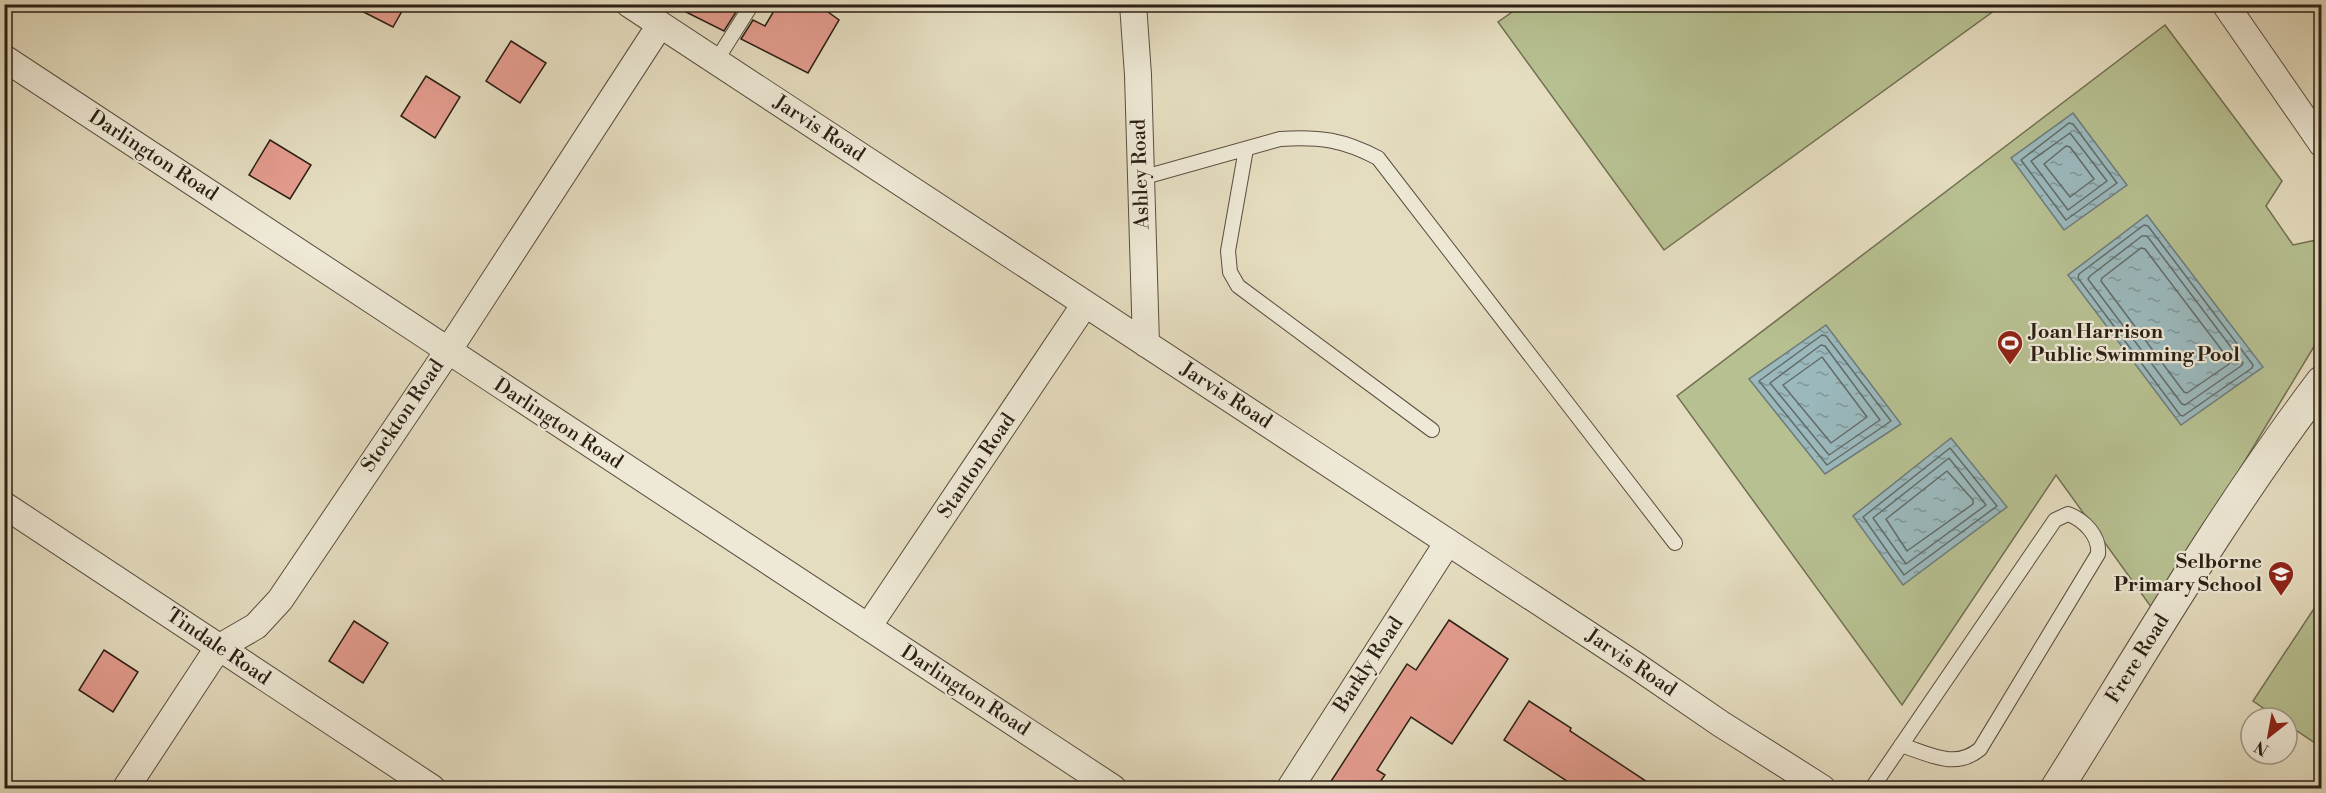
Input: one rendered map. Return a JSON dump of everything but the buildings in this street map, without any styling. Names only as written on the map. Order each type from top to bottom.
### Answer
[{"type":"street","name":"Jarvis Road","points":[[628,4],[1822,789]]},
{"type":"street","name":"Ashley Road","points":[[1133,4],[1146,344]]},
{"type":"street","points":[[2225,4],[2322,144]]},
{"type":"street","name":"Stockton Road","points":[[126,789],[219,648],[256,626],[280,600],[448,351],[660,25]]},
{"type":"street","name":"Darlington Road","points":[[4,58],[1113,789]]},
{"type":"street","name":"Stanton Road","points":[[868,627],[1085,304]]},
{"type":"street","name":"Frere Road","points":[[2057,789],[2207,547],[2265,459],[2322,382]]},
{"type":"street","name":"Tindale Road","points":[[4,505],[432,789]]},
{"type":"street","name":"Barkly Road","points":[[1290,789],[1448,542]]},
{"type":"lane","points":[[716,61],[752,4]]},
{"type":"lane","points":[[1141,178],[1280,139],[1321,138],[1347,143],[1378,158],[1675,543]]},
{"type":"lane","points":[[1246,149],[1228,251],[1230,272],[1238,286],[1432,430]]},
{"type":"lane","points":[[1872,789],[1901,745],[2055,520],[2068,514],[2077,517],[2097,539],[2098,554],[1980,749],[1970,757],[1959,760],[1901,745]]},
{"type":"green space","points":[[1522,5],[2002,5],[1664,250],[1498,22]]},
{"type":"green space","name":"Joan Harrison Public Swimming Pool","points":[[2165,25],[2282,181],[2266,206],[2293,245],[2321,239],[2321,335],[2154,611],[2056,475],[1902,705],[1677,396]]},
{"type":"green space","points":[[2321,598],[2321,747],[2299,732],[2299,706],[2260,706],[2253,701]]},
{"type":"water","points":[[2073,113],[2127,185],[2064,230],[2011,158]]},
{"type":"water","points":[[2147,215],[2263,367],[2181,425],[2068,275]]},
{"type":"water","points":[[1826,325],[1901,424],[1825,474],[1749,379]]},
{"type":"water","points":[[1951,438],[2007,507],[1903,585],[1853,516]]},
{"type":"place","name":"Joan Harrison Public Swimming Pool","points":[[2010,366]]},
{"type":"place","name":"Selborne Primary School","points":[[2281,597]]}]
